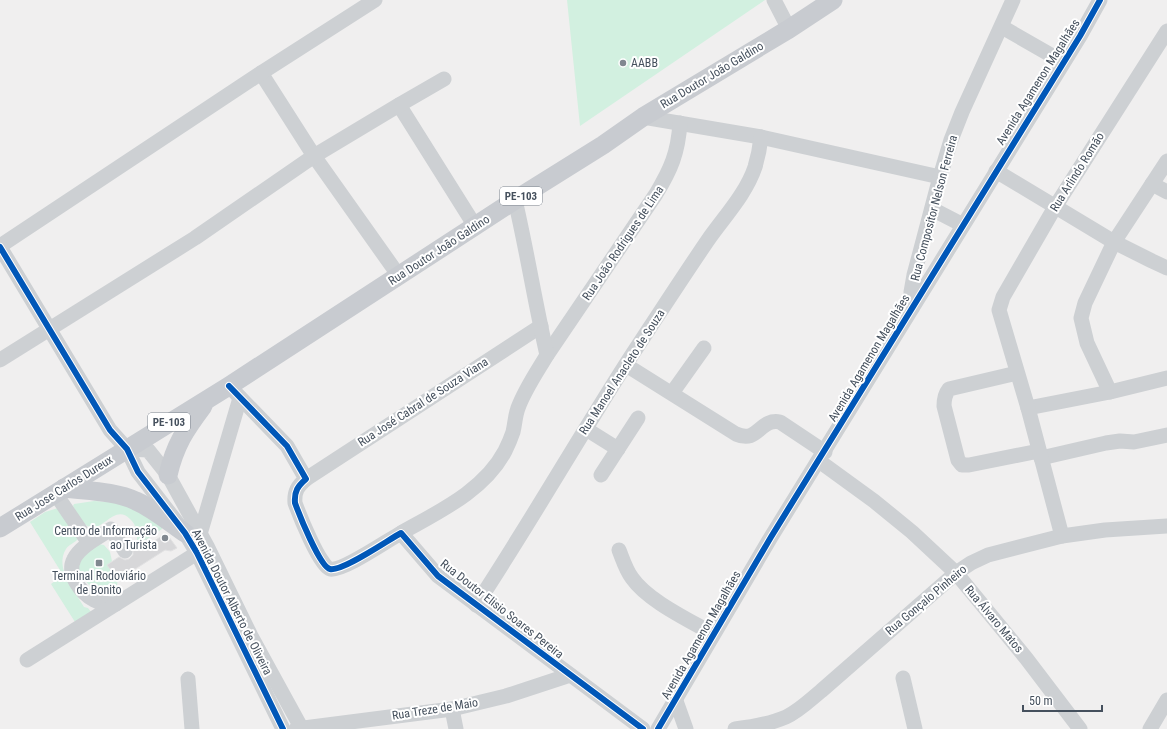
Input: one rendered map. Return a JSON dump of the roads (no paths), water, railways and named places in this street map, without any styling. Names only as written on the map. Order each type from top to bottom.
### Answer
[{"type":"main road","name":"Rua Doutor João Galdino","points":[[127,449],[212,396],[234,392],[398,276],[603,145],[643,117],[789,29],[832,0]]},
{"type":"main road","points":[[168,475],[180,440],[188,426],[212,396]]},
{"type":"main road","name":"Rua Jose Carlos Dureux","points":[[0,528],[127,449]]},
{"type":"main road","points":[[59,491],[123,496],[152,510],[198,541]]},
{"type":"street","points":[[127,449],[110,430],[0,247],[261,73],[375,0]]},
{"type":"street","points":[[774,0],[789,29]]},
{"type":"street","name":"Rua Compositor Nelson Ferreira","points":[[912,308],[911,292],[914,275],[951,140],[962,112],[1013,0]]},
{"type":"street","name":"Avenida Agamenon Magalhães","points":[[658,729],[676,701],[713,634],[1100,0]]},
{"type":"street","points":[[1002,27],[1063,62]]},
{"type":"street","name":"Rua Arlindo Romão","points":[[1017,373],[1000,318],[999,310],[1003,297],[1055,207],[1167,31]]},
{"type":"street","points":[[261,73],[314,156],[398,276]]},
{"type":"street","points":[[0,360],[195,238],[314,156],[444,80]]},
{"type":"street","points":[[399,105],[475,226]]},
{"type":"street","points":[[643,117],[761,137],[940,177]]},
{"type":"street","name":"Rua João Rodrigues de Lima","points":[[401,533],[441,511],[473,488],[495,466],[504,453],[513,431],[517,410],[547,355],[666,177],[676,152],[680,123]]},
{"type":"street","name":"Rua Manoel Anacleto de Souza","points":[[476,605],[516,544],[626,365],[708,240],[737,201],[748,183],[755,168],[761,137]]},
{"type":"street","points":[[1110,392],[1087,343],[1081,318],[1085,304],[1114,242],[1167,161]]},
{"type":"street","points":[[996,170],[1114,242],[1167,268]]},
{"type":"street","points":[[1152,184],[1167,192]]},
{"type":"street","points":[[515,200],[547,355]]},
{"type":"street","points":[[932,209],[963,225]]},
{"type":"street","name":"Rua José Cabral de Souza Viana","points":[[306,478],[541,326]]},
{"type":"street","points":[[672,393],[704,348]]},
{"type":"street","name":"Rua Álvaro Matos","points":[[626,365],[742,437],[752,436],[768,422],[780,422],[901,523],[956,573],[1026,658],[1080,729]]},
{"type":"street","points":[[1062,536],[1040,455],[1028,408],[1017,373],[949,389],[944,399],[944,406],[958,460],[962,465],[1040,455],[1120,441],[1134,442],[1167,435]]},
{"type":"street","points":[[1028,408],[1110,392],[1167,378]]},
{"type":"street","points":[[234,392],[287,446],[306,478],[294,496],[295,502],[313,545],[326,568],[331,570],[342,568],[401,533]]},
{"type":"street","points":[[27,660],[116,604],[198,541],[234,392]]},
{"type":"street","points":[[601,475],[638,418]]},
{"type":"street","points":[[586,429],[618,449]]},
{"type":"street","name":"Avenida Doutor Alberto de Oliveira","points":[[198,541],[138,472],[127,449],[148,450],[168,475],[198,541],[246,639],[283,729]]},
{"type":"street","points":[[59,491],[89,544]]},
{"type":"street","name":"Rua Gonçalo Pinheiro","points":[[735,729],[755,728],[787,716],[805,704],[956,573],[971,563],[988,555],[1062,536],[1105,530],[1167,526]]},
{"type":"street","points":[[116,604],[103,603],[94,600],[82,591],[72,573],[73,560],[80,550],[110,529],[125,551]]},
{"type":"street","name":"Rua Doutor Elisio Soares Pereira","points":[[401,533],[438,576],[643,729]]},
{"type":"street","points":[[619,550],[632,578],[643,590],[666,606],[713,634]]},
{"type":"street","name":"Avenida Doutor Alberto de Oliveira","points":[[246,639],[300,729]]},
{"type":"street","name":"Rua Treze de Maio","points":[[300,729],[378,724],[506,696],[570,675]]},
{"type":"street","points":[[903,678],[915,729]]},
{"type":"street","points":[[188,679],[192,729]]},
{"type":"street","points":[[1150,729],[1167,700]]},
{"type":"street","points":[[676,701],[686,729]]},
{"type":"street","points":[[452,709],[456,729]]},
{"type":"place","name":"AABB","points":[[623,63]]},
{"type":"place","name":"Centro de Informação ao Turista","points":[[165,538]]},
{"type":"place","name":"Terminal Rodoviário de Bonito","points":[[99,563]]}]
